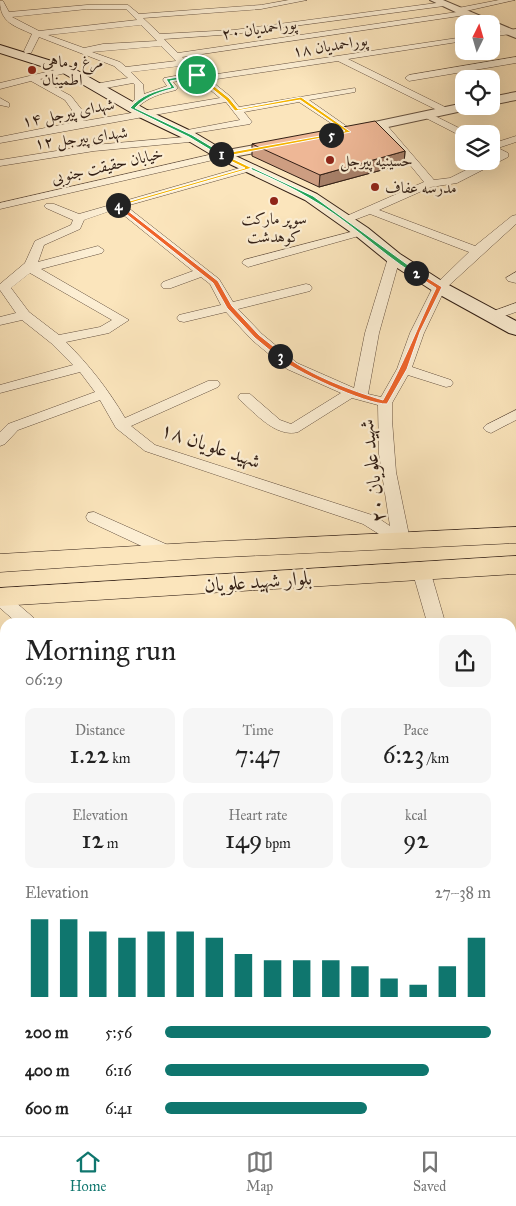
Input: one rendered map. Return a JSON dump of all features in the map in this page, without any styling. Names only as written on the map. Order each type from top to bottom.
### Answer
[{"type":"main road","points":[[0,42],[67,70],[95,87],[138,107],[191,136],[222,155],[311,197],[346,220],[394,258],[439,287],[516,329]]},
{"type":"main road","points":[[0,49],[31,54]]},
{"type":"main road","name":"بلوار شهید علویان","points":[[0,562],[516,535]]},
{"type":"main road","points":[[205,550],[212,585]]},
{"type":"main road","name":"بلوار شهید علویان","points":[[0,597],[516,565]]},
{"type":"street","points":[[6,15],[85,3],[119,0]]},
{"type":"street","points":[[216,27],[224,9],[232,0]]},
{"type":"street","points":[[37,33],[224,9],[261,7],[303,0]]},
{"type":"street","name":"پوراحمدیان ۲۰","points":[[175,56],[462,12],[511,0]]},
{"type":"street","points":[[82,51],[160,40],[216,27],[440,2],[469,15]]},
{"type":"street","points":[[0,3],[6,15],[12,21],[37,33],[117,64],[139,84],[138,107],[228,99]]},
{"type":"street","points":[[85,3],[128,7],[182,63],[228,99],[237,110],[352,90]]},
{"type":"street","points":[[500,28],[514,33]]},
{"type":"street","points":[[31,54],[37,33]]},
{"type":"street","points":[[500,34],[514,33]]},
{"type":"street","name":"پوراحمدیان ۱۸","points":[[138,107],[158,91],[173,88],[167,80],[338,58],[420,50],[455,41]]},
{"type":"street","points":[[338,58],[446,111]]},
{"type":"street","points":[[404,89],[410,74],[516,60]]},
{"type":"street","points":[[123,70],[182,63]]},
{"type":"street","points":[[0,86],[67,70]]},
{"type":"street","points":[[31,78],[68,98],[77,110],[74,115],[82,124]]},
{"type":"street","points":[[0,80],[10,84]]},
{"type":"street","points":[[95,87],[134,80]]},
{"type":"street","points":[[500,99],[516,96]]},
{"type":"street","points":[[301,99],[349,132]]},
{"type":"street","name":"شهدای پیرجل ۱۴","points":[[0,140],[82,124],[138,107]]},
{"type":"street","points":[[329,135],[455,109]]},
{"type":"street","name":"شهدای پیرجل ۱۲","points":[[0,163],[94,148],[191,136],[247,122],[237,110]]},
{"type":"street","points":[[427,115],[455,129]]},
{"type":"street","points":[[382,125],[430,184]]},
{"type":"street","points":[[500,145],[516,139]]},
{"type":"street","points":[[222,155],[300,141]]},
{"type":"street","name":"خیابان حقیقت جنوبی","points":[[0,206],[222,155]]},
{"type":"street","points":[[50,206],[79,218],[118,205],[250,168]]},
{"type":"street","points":[[346,220],[430,184],[453,181],[475,170]]},
{"type":"street","name":"شهید علویان ۲۰","points":[[118,205],[216,282],[229,307],[257,337],[292,366],[356,394],[384,403],[387,467],[400,540]]},
{"type":"street","points":[[370,210],[477,251]]},
{"type":"street","points":[[30,268],[39,243],[76,227],[79,218]]},
{"type":"street","points":[[384,403],[404,369],[417,332],[439,287],[516,218]]},
{"type":"street","points":[[248,264],[362,232]]},
{"type":"street","points":[[30,268],[98,250]]},
{"type":"street","points":[[245,397],[275,423],[294,429],[356,394],[394,258]]},
{"type":"street","points":[[30,268],[122,320],[104,330],[56,340]]},
{"type":"street","name":"شهید علویان ۱۸","points":[[30,268],[4,287],[24,315],[56,340],[83,367],[104,394],[121,425],[150,448],[369,520],[400,540]]},
{"type":"street","points":[[167,285],[202,272]]},
{"type":"street","points":[[184,318],[306,288]]},
{"type":"street","points":[[493,316],[516,306]]},
{"type":"street","points":[[0,321],[24,315]]},
{"type":"street","points":[[0,389],[83,367]]},
{"type":"street","points":[[404,369],[446,383]]},
{"type":"street","points":[[121,425],[213,384]]},
{"type":"street","points":[[0,442],[6,428],[104,394]]},
{"type":"street","points":[[490,428],[516,414]]},
{"type":"street","points":[[94,517],[171,552]]},
{"type":"street","points":[[421,570],[435,618]]},
{"type":"street","points":[[0,597],[23,618]]},
{"type":"building","name":"حسینیه پیرجل","points":[[375,121],[405,151],[320,175],[252,144]]},
{"type":"place","name":"مرغ و ماهی اطمینان","points":[[32,70]]},
{"type":"place","name":"حسینیه پیرجل","points":[[330,160]]},
{"type":"place","name":"مدرسه عفاف","points":[[375,187]]},
{"type":"place","name":"سوپر مارکت کوهدشت","points":[[274,201]]},
{"type":"route","points":[[197,75],[167,80],[173,88],[158,91],[140,100],[132,108],[190,136],[222,155],[250,168],[311,197],[349,222],[394,258],[439,287],[417,332],[404,369],[384,403],[360,396],[292,366],[257,337],[229,307],[216,282],[118,205],[250,168],[222,155],[349,132],[301,99],[237,110],[228,99],[197,75]]}]
